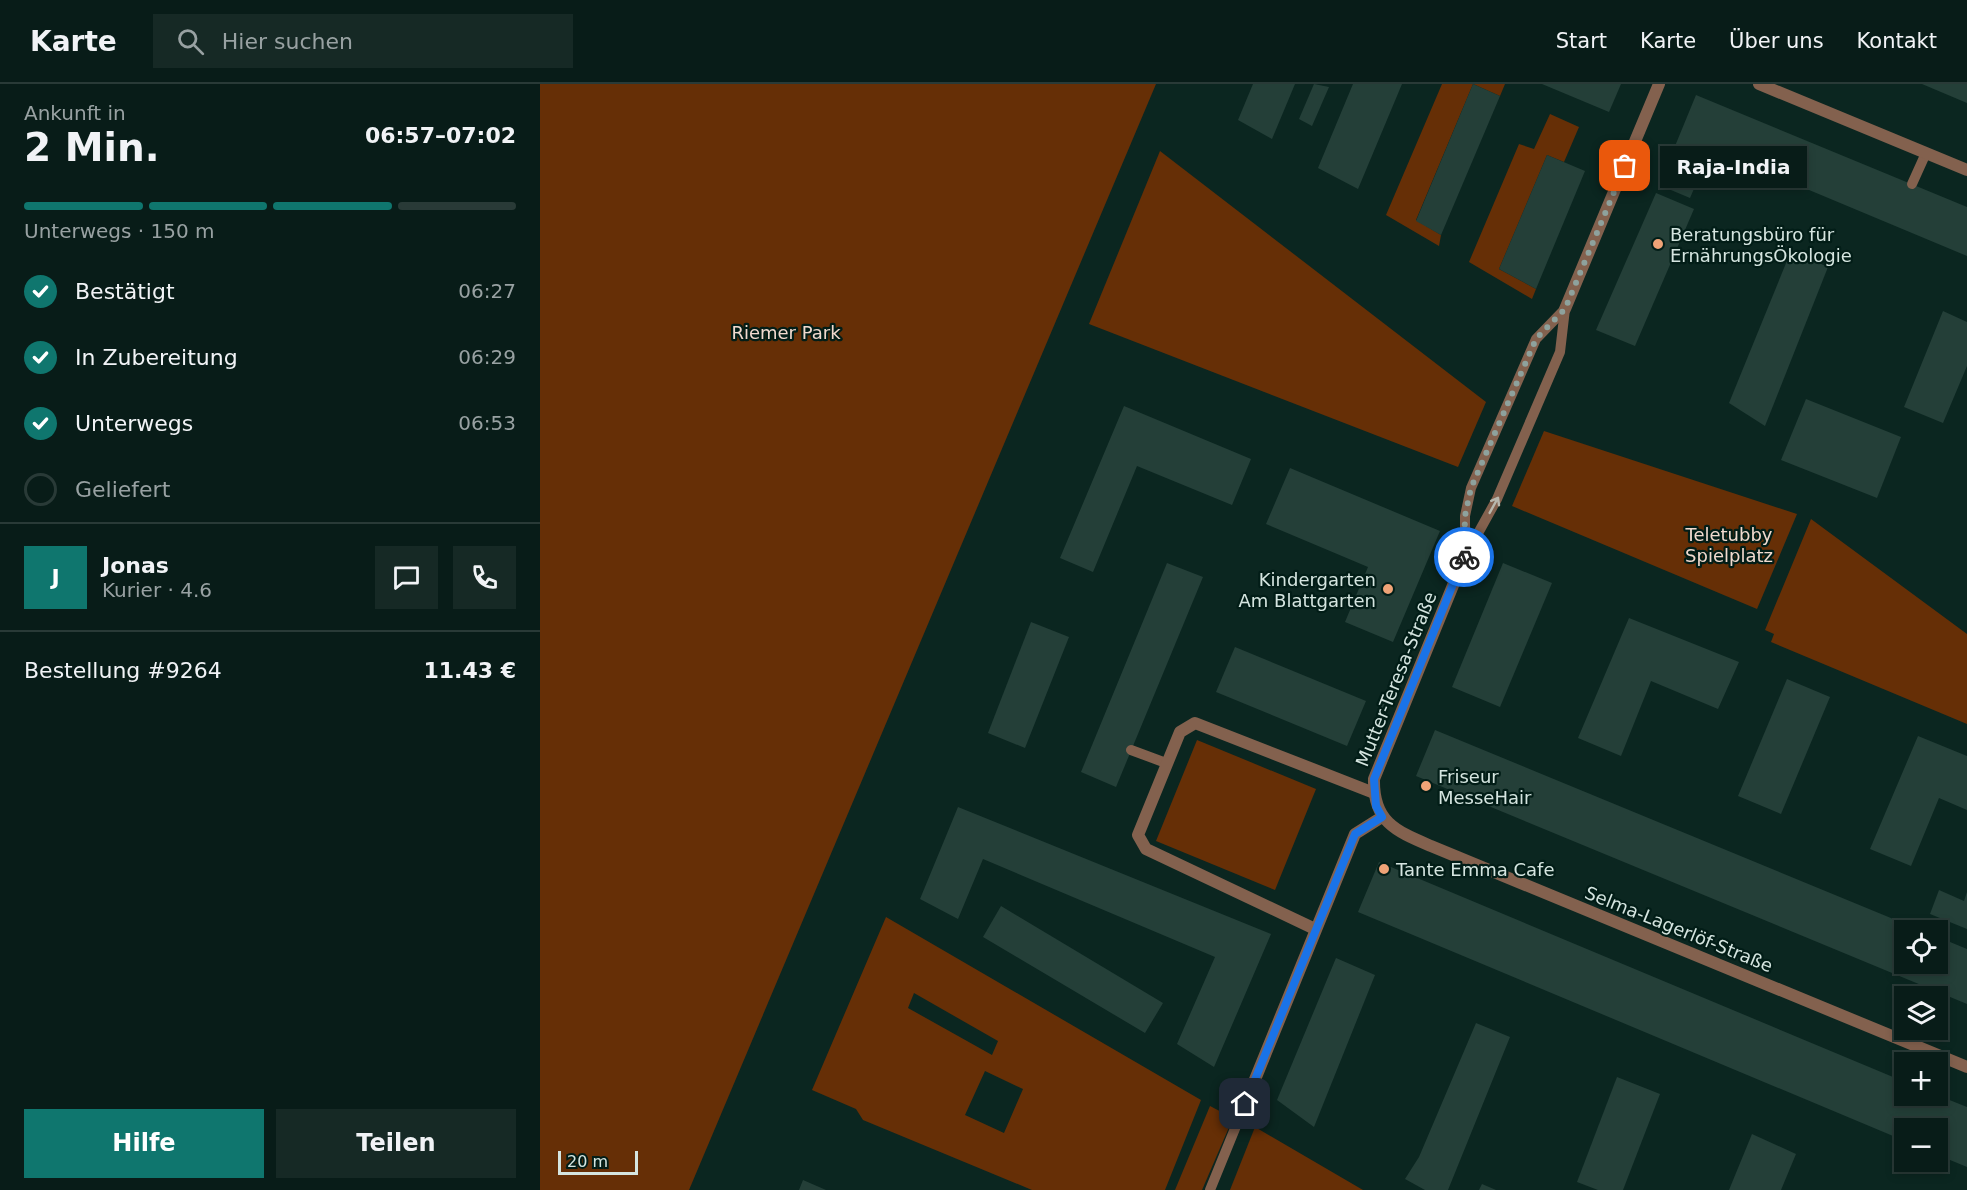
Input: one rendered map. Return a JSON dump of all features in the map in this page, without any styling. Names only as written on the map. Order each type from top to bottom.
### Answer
[{"type":"street","name":"Mutter-Teresa-Straße","points":[[1565,309],[1659,84]]},
{"type":"street","points":[[1759,84],[1967,170]]},
{"type":"street","name":"Mutter-Teresa-Straße","points":[[1382,817],[1374,793],[1374,779],[1465,556]]},
{"type":"street","points":[[1315,929],[1146,849],[1138,835],[1166,763],[1180,732],[1195,723],[1374,793]]},
{"type":"street","points":[[1245,1104],[1355,834],[1382,817]]},
{"type":"street","name":"Selma-Lagerlöf-Straße","points":[[1382,817],[1396,829],[1431,846],[1967,1067]]},
{"type":"lane","points":[[1912,184],[1926,153]]},
{"type":"lane","name":"Mutter-Teresa-Straße","points":[[1465,556],[1465,516],[1471,488],[1536,339],[1565,309]]},
{"type":"lane","name":"Mutter-Teresa-Straße","points":[[1465,556],[1497,499],[1560,352],[1565,309]]},
{"type":"lane","points":[[1131,750],[1166,763]]},
{"type":"lane","points":[[1210,1190],[1245,1104]]},
{"type":"green space","name":"Riemer Park","points":[[540,84],[1156,84],[689,1190],[540,1190]]},
{"type":"green space","points":[[1442,84],[1473,84],[1416,220],[1441,235],[1439,246],[1386,215]]},
{"type":"green space","points":[[1473,84],[1505,84],[1500,96]]},
{"type":"green space","points":[[1550,114],[1579,127],[1564,162],[1547,155],[1499,269],[1536,289],[1532,299],[1469,262],[1519,144],[1534,149]]},
{"type":"green space","points":[[1160,151],[1486,402],[1458,467],[1089,324]]},
{"type":"green space","name":"Teletubby Spielplatz","points":[[1544,431],[1797,514],[1757,609],[1512,506]]},
{"type":"green space","points":[[1811,519],[1967,634],[1967,724],[1771,642],[1774,634],[1765,630]]},
{"type":"green space","points":[[1197,740],[1316,789],[1275,890],[1156,841]]},
{"type":"green space","points":[[886,917],[1201,1100],[1165,1190],[1032,1190],[863,1120],[856,1109],[812,1090]],"holes":[[[914,993],[998,1041],[992,1055],[908,1008]],[[985,1071],[1023,1089],[1004,1133],[965,1115]]]},
{"type":"green space","points":[[1210,1106],[1233,1118],[1202,1190],[1175,1190]]},
{"type":"green space","points":[[1255,1127],[1363,1190],[1230,1190]]},
{"type":"building","points":[[1253,84],[1295,84],[1272,139],[1238,120]]},
{"type":"building","points":[[1314,84],[1329,87],[1312,126],[1299,119]]},
{"type":"building","points":[[1353,84],[1402,84],[1358,189],[1318,168]]},
{"type":"building","points":[[1473,84],[1500,96],[1441,235],[1416,221]]},
{"type":"building","points":[[1542,84],[1621,84],[1609,112]]},
{"type":"building","points":[[1922,84],[1967,84],[1967,103]]},
{"type":"building","points":[[1696,95],[1967,207],[1967,256],[1711,149],[1690,198],[1659,185]]},
{"type":"building","points":[[1547,155],[1585,171],[1536,289],[1499,269]]},
{"type":"building","points":[[1656,193],[1694,209],[1635,346],[1596,330]]},
{"type":"building","points":[[1791,251],[1828,267],[1765,426],[1729,403]]},
{"type":"building","points":[[1943,311],[1967,322],[1967,366],[1943,423],[1904,407]]},
{"type":"building","points":[[1806,399],[1901,437],[1877,498],[1781,460]]},
{"type":"building","points":[[1124,406],[1251,459],[1232,505],[1137,466],[1093,572],[1060,558]]},
{"type":"building","points":[[1290,468],[1440,531],[1393,642],[1345,622],[1368,567],[1266,524]]},
{"type":"building","points":[[1167,563],[1203,577],[1116,787],[1081,772]]},
{"type":"building","points":[[1503,563],[1552,583],[1500,707],[1452,687]]},
{"type":"building","points":[[1629,618],[1739,662],[1718,709],[1651,681],[1621,756],[1578,738]]},
{"type":"building","points":[[1031,622],[1069,637],[1025,748],[988,733]]},
{"type":"building","points":[[1235,647],[1366,701],[1347,746],[1216,692]]},
{"type":"building","points":[[1787,679],[1830,697],[1781,814],[1738,796]]},
{"type":"building","points":[[1385,696],[1391,699],[1383,720],[1377,717]]},
{"type":"building","points":[[1435,730],[1896,920],[1894,974],[1416,776]]},
{"type":"building","points":[[1918,736],[1967,756],[1967,810],[1939,798],[1911,866],[1870,849]]},
{"type":"building","points":[[958,807],[1271,934],[1214,1067],[1177,1044],[1215,957],[983,859],[958,919],[920,899]]},
{"type":"building","points":[[1379,862],[1894,1077],[1894,1106],[1948,1106],[1948,1099],[1967,1107],[1967,1167],[1948,1159],[1948,1118],[1894,1118],[1894,1136],[1358,912]]},
{"type":"building","points":[[1939,890],[1964,901],[1967,892],[1967,929],[1930,914]]},
{"type":"building","points":[[1001,906],[1163,1003],[1145,1033],[983,937]]},
{"type":"building","points":[[1948,941],[1967,949],[1967,1004],[1948,996],[1948,986],[1924,986],[1894,974],[1948,974]]},
{"type":"building","points":[[1336,958],[1375,975],[1314,1127],[1277,1100]]},
{"type":"building","points":[[1476,1023],[1510,1037],[1448,1190],[1425,1190],[1405,1179],[1419,1157]]},
{"type":"building","points":[[1617,1077],[1660,1094],[1623,1190],[1598,1190],[1577,1182]]},
{"type":"building","points":[[1752,1134],[1796,1154],[1781,1190],[1729,1190]]},
{"type":"building","points":[[803,1180],[826,1190],[799,1190]]},
{"type":"building","points":[[1482,1184],[1496,1190],[1479,1190]]},
{"type":"way so far","points":[[1464,557],[1465,516],[1471,488],[1536,339],[1565,309],[1625,166]]},
{"type":"place","name":"Raja-India","points":[[1625,166]]},
{"type":"place","name":"Beratungsbüro für ErnährungsÖkologie","points":[[1658,244]]},
{"type":"place","name":"Kindergarten Am Blattgarten","points":[[1388,589]]},
{"type":"place","name":"Friseur MesseHair","points":[[1426,786]]},
{"type":"place","name":"Tante Emma Cafe","points":[[1384,869]]},
{"type":"route","points":[[1245,1104],[1355,834],[1382,817],[1376,806],[1374,779],[1464,557]]}]
